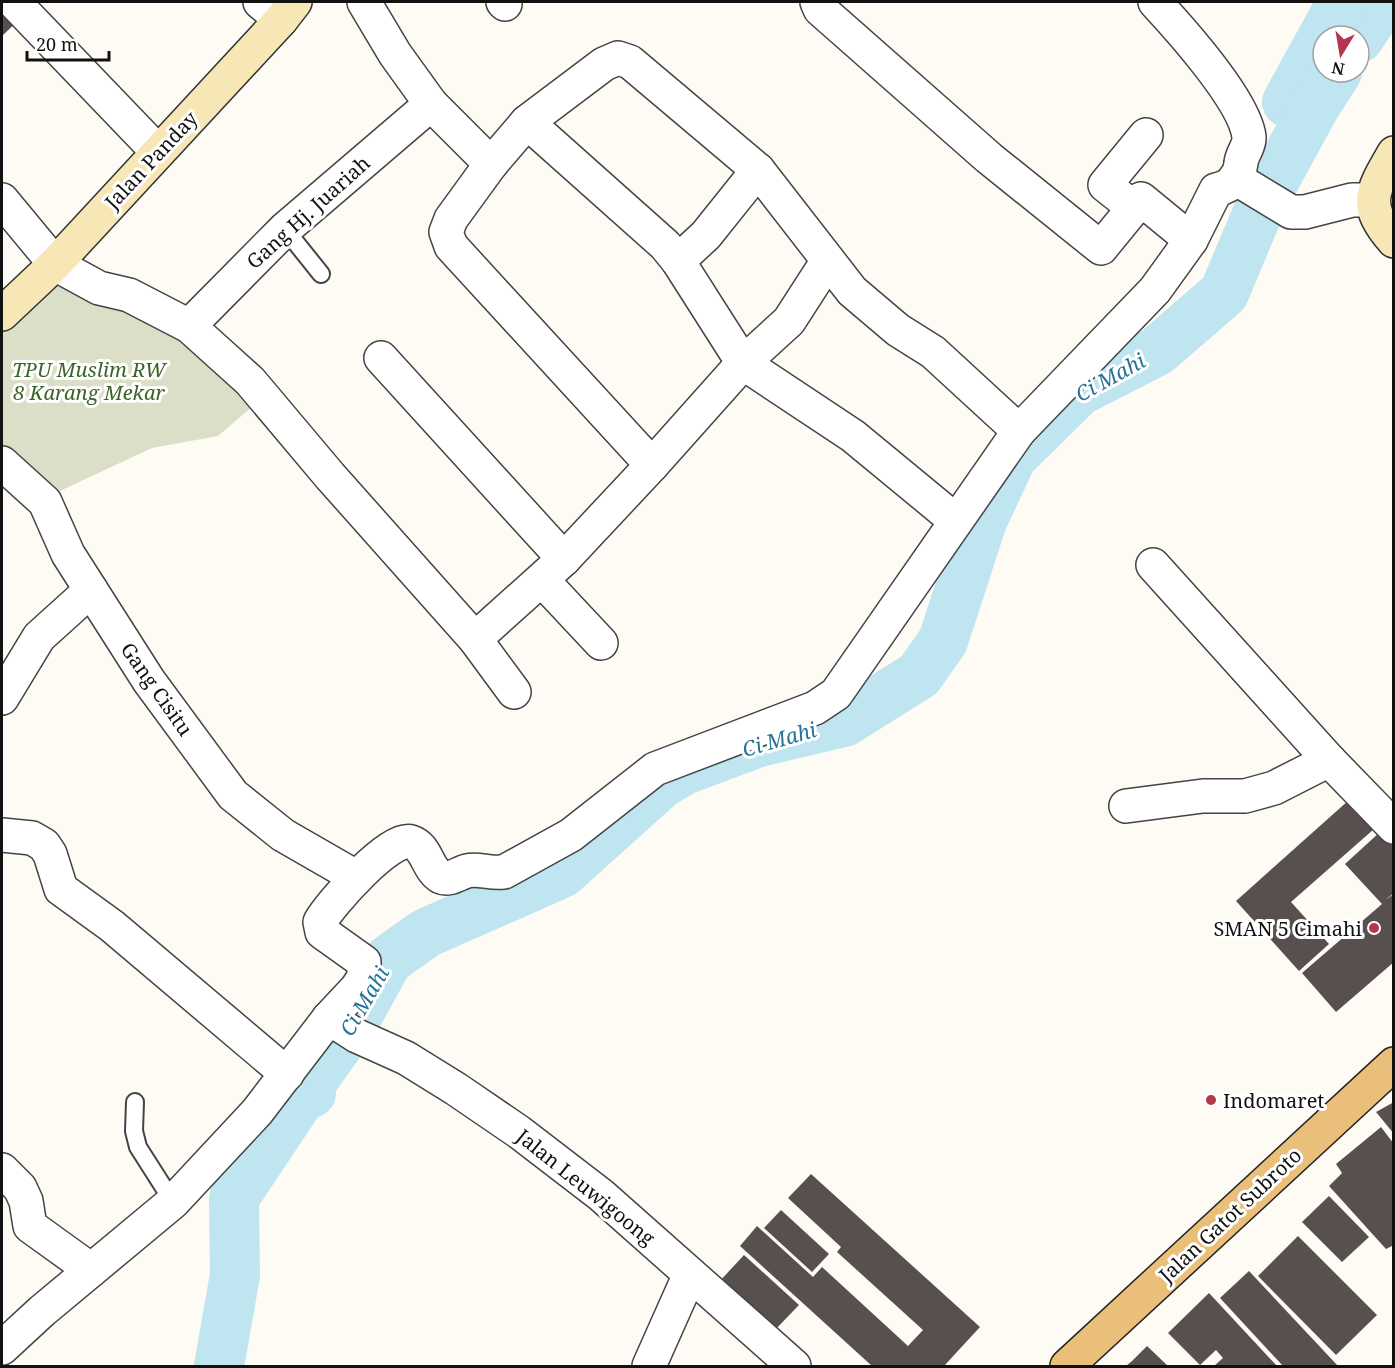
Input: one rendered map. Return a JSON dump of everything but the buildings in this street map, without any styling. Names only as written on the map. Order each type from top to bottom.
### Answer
[{"type":"main road","name":"Jalan Gatot Subroto","points":[[1067,1366],[1394,1064]]},
{"type":"street","points":[[14,2],[158,152]]},
{"type":"street","points":[[364,2],[395,54],[431,104],[491,164]]},
{"type":"street","points":[[817,2],[820,9],[989,158],[1101,248],[1141,199],[1191,240]]},
{"type":"street","points":[[2,1348],[173,1202],[257,1112],[287,1074],[342,1026],[357,988],[364,977],[364,962],[322,932],[320,922],[356,877],[399,842],[411,842],[420,848],[443,878],[468,870],[504,872],[571,835],[655,769],[814,708],[836,694],[1019,431],[1155,290],[1191,240],[1216,190],[1229,187],[1238,180],[1241,161],[1249,140],[1235,104],[1212,68],[1155,2]]},
{"type":"street","name":"Jalan Panday","points":[[2,314],[55,264],[158,152],[279,8]]},
{"type":"street","points":[[652,465],[452,246],[446,232],[451,219],[491,164],[528,122],[604,64],[618,58],[630,62],[758,170],[827,262],[852,291],[898,330],[933,351],[1019,431]]},
{"type":"street","name":"Gang Hj. Juariah","points":[[189,326],[285,229],[431,104]]},
{"type":"street","points":[[528,122],[665,245],[678,261],[743,363],[853,436],[956,522]]},
{"type":"street","points":[[1134,208],[1105,185],[1146,135]]},
{"type":"street","points":[[1394,153],[1375,185],[1373,200],[1380,225],[1394,241]]},
{"type":"street","points":[[678,261],[706,235],[758,170]]},
{"type":"street","points":[[1238,180],[1286,210],[1305,212],[1352,200],[1373,200]]},
{"type":"street","points":[[2,200],[55,264],[99,288],[129,295],[189,326],[250,381],[330,476],[475,639],[514,692]]},
{"type":"street","points":[[475,639],[553,569],[652,465],[743,363],[789,321],[827,262]]},
{"type":"street","points":[[381,358],[553,569],[601,643]]},
{"type":"street","name":"Gang Cisitu","points":[[2,463],[45,502],[68,554],[149,681],[233,795],[283,835],[356,877]]},
{"type":"street","points":[[1153,564],[1329,760],[1394,827]]},
{"type":"street","points":[[2,698],[39,637],[92,590]]},
{"type":"street","points":[[1125,806],[1203,796],[1245,796],[1274,788],[1329,760]]},
{"type":"street","points":[[2,835],[32,838],[44,845],[50,854],[61,889],[112,926],[287,1074]]},
{"type":"street","name":"Jalan Leuwigoong","points":[[342,1026],[406,1058],[519,1132],[601,1195],[794,1366]]},
{"type":"street","points":[[2,1170],[20,1188],[26,1201],[30,1226],[91,1270]]},
{"type":"street","points":[[649,1366],[690,1274]]},
{"type":"lane","points":[[285,229],[321,274]]},
{"type":"lane","points":[[135,1102],[134,1131],[138,1147],[173,1202]]},
{"type":"green space","name":"TPU Muslim RW 8 Karang Mekar","points":[[58,271],[186,329],[253,406],[218,436],[152,448],[47,497],[2,457],[2,325]]},
{"type":"waterway","points":[[1287,102],[1342,2]]},
{"type":"waterway","name":"Ci Mahi","points":[[1368,24],[1383,2]]},
{"type":"waterway","name":"Ci Mahi","points":[[219,1366],[235,1275],[234,1198],[302,1096],[311,1093],[311,1083],[353,1024],[388,960],[426,933],[562,873],[662,783],[684,770],[759,742],[844,722],[919,675],[943,641],[982,521],[1012,457],[1079,391],[1157,351],[1224,293],[1261,205],[1329,84]]},
{"type":"place","name":"SMAN 5 Cimahi","points":[[1374,928]]},
{"type":"place","name":"Indomaret","points":[[1211,1100]]}]
